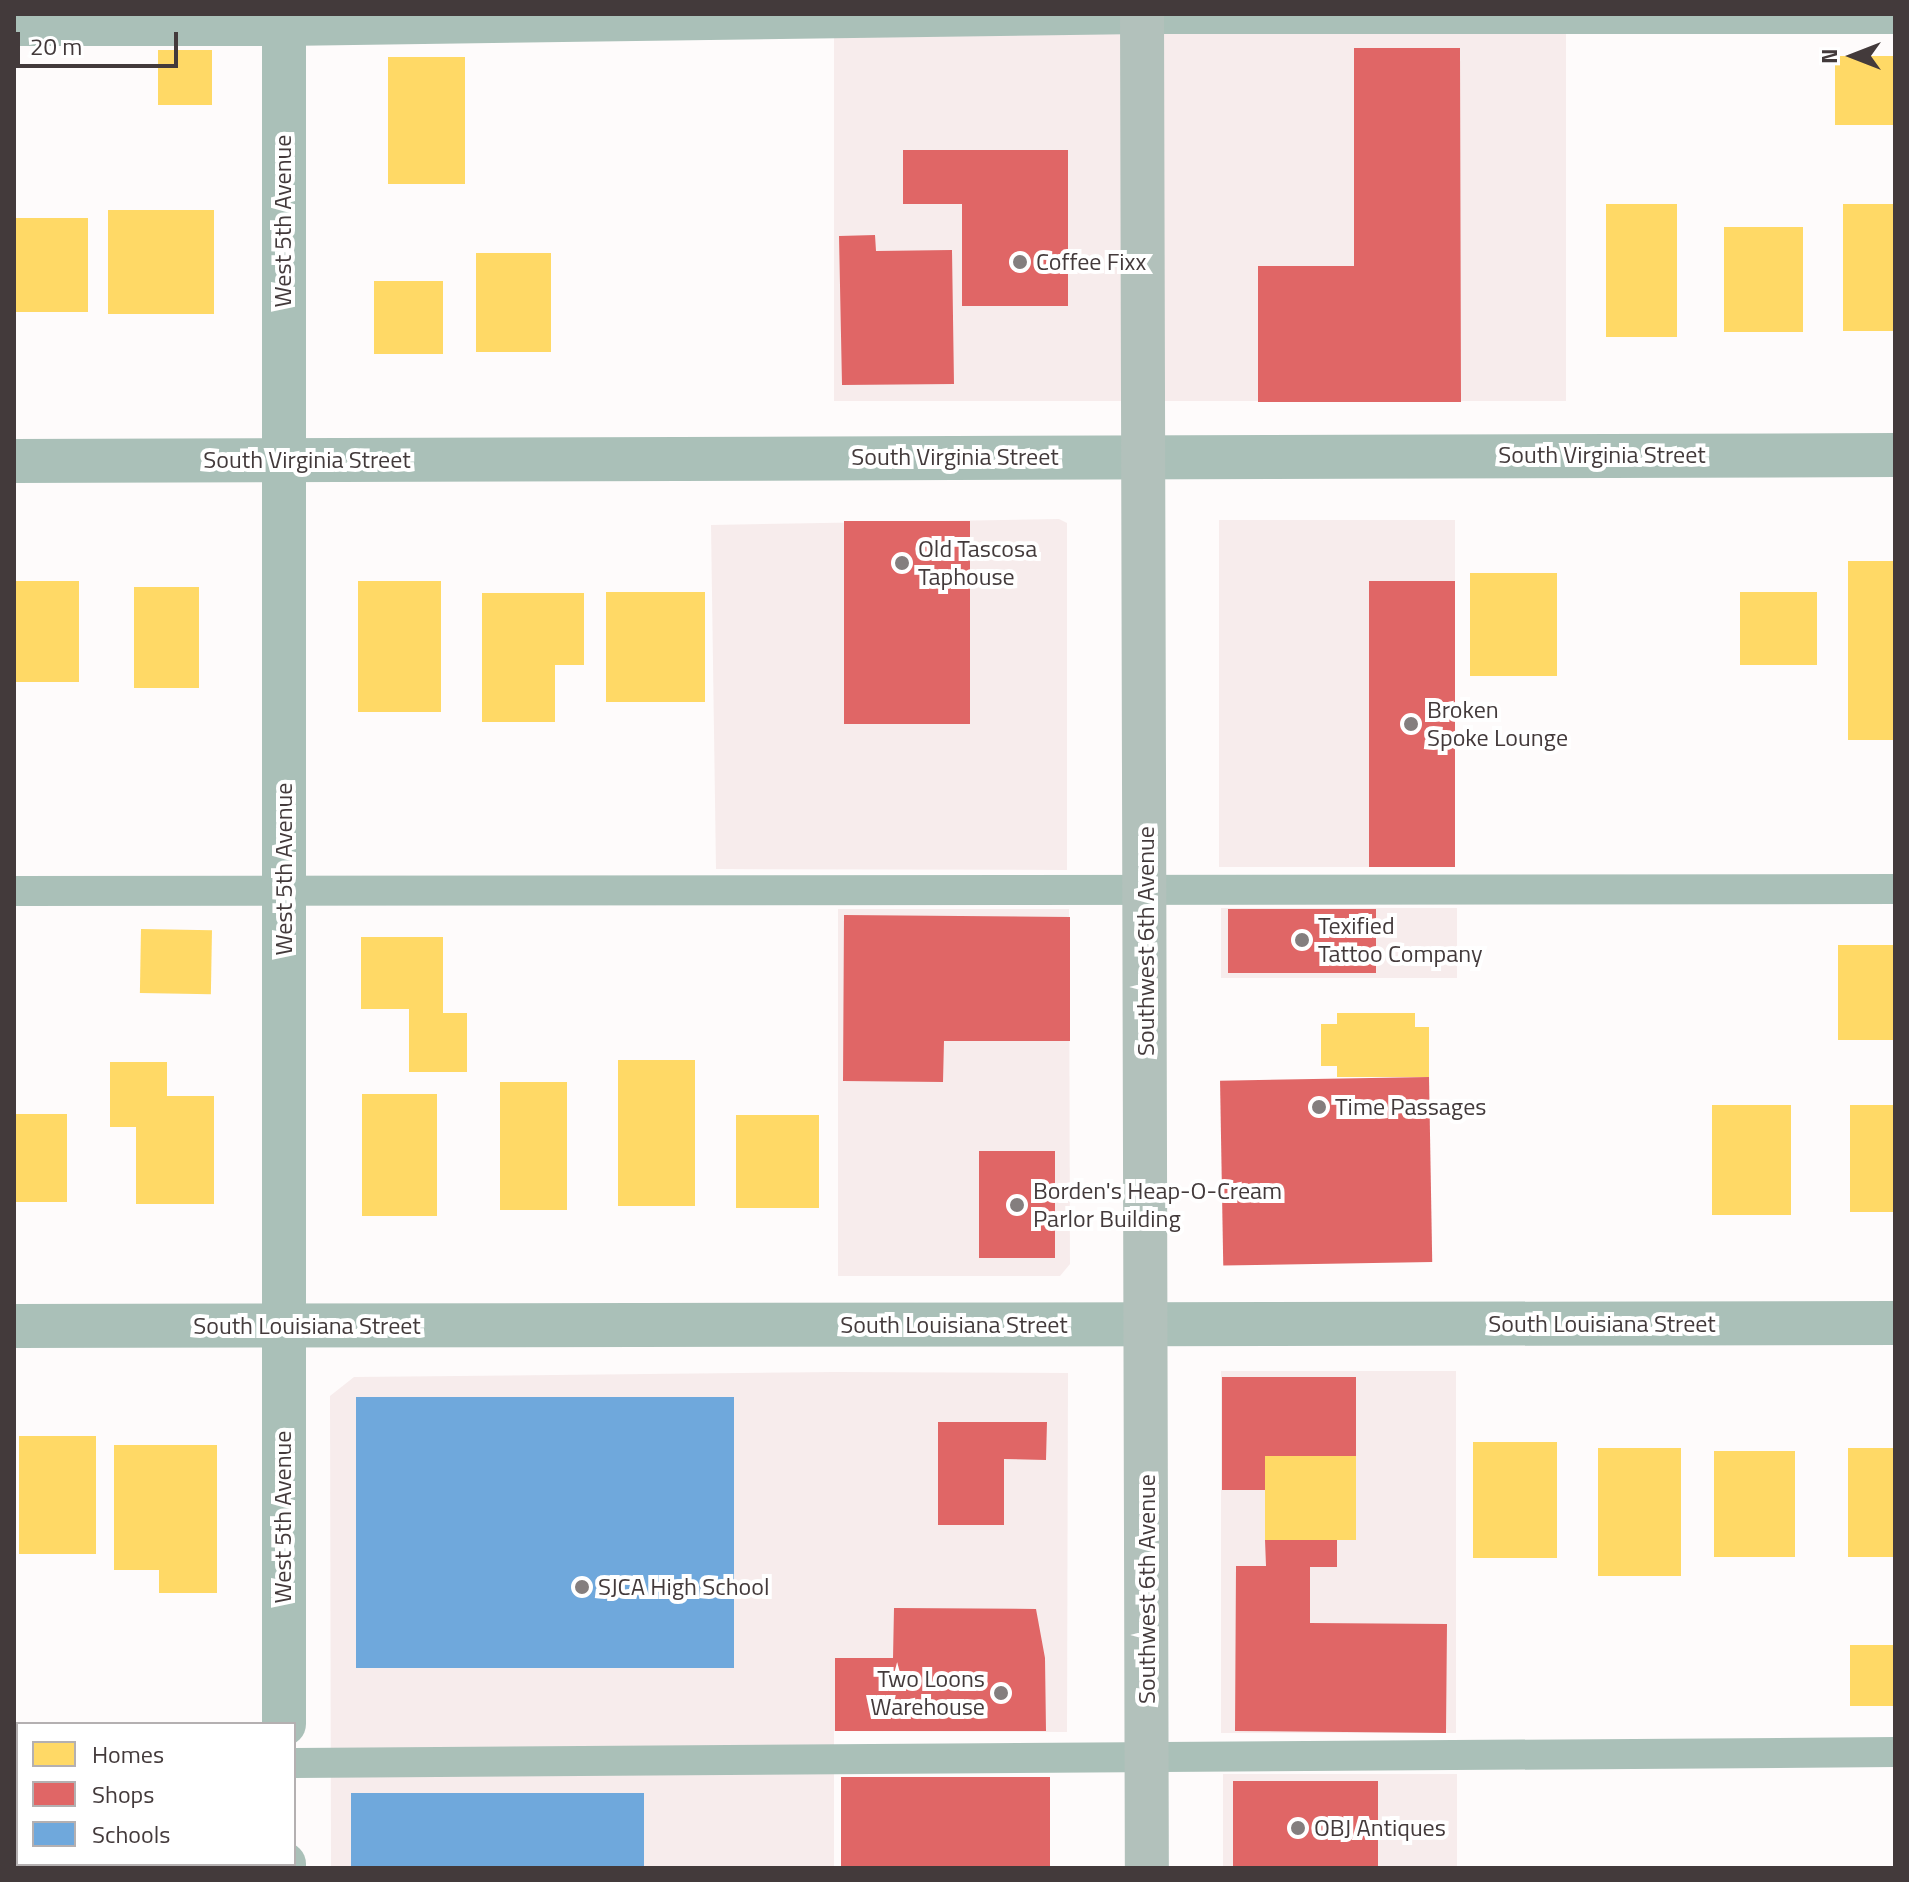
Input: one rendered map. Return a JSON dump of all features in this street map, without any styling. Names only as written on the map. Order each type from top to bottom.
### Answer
[{"type":"main road","name":"Southwest 6th Avenue","points":[[1142,16],[1147,1868]]},
{"type":"street","name":"West 5th Avenue","points":[[284,22],[284,1722]]},
{"type":"street","name":"South Virginia Street","points":[[14,461],[1895,455]]},
{"type":"street","name":"South Louisiana Street","points":[[14,1326],[1895,1323]]},
{"type":"lane","points":[[14,31],[284,22],[1142,16],[1895,19]]},
{"type":"lane","points":[[14,891],[1895,889]]},
{"type":"lane","points":[[296,1763],[1895,1752]]},
{"type":"shaded area","points":[[834,14],[1566,14],[1566,401],[834,401]]},
{"type":"shaded area","points":[[1059,519],[1067,523],[1067,870],[716,869],[711,525]]},
{"type":"shaded area","points":[[1219,520],[1455,520],[1455,867],[1219,867]]},
{"type":"shaded area","points":[[1221,908],[1457,908],[1457,978],[1221,978]]},
{"type":"shaded area","points":[[838,909],[1069,909],[1070,1264],[1060,1276],[838,1276]]},
{"type":"shaded area","points":[[1221,1371],[1456,1371],[1456,1733],[1221,1733]]},
{"type":"shaded area","name":"SJCA High School","points":[[1068,1373],[1067,1732],[834,1731],[834,1868],[331,1868],[330,1396],[354,1377]]},
{"type":"shaded area","points":[[1223,1774],[1457,1774],[1457,1868],[1223,1868]]},
{"type":"building: Homes","points":[[158,50],[212,50],[212,105],[158,105]]},
{"type":"building: Homes","points":[[1835,56],[1895,56],[1895,125],[1835,125]]},
{"type":"building: Homes","points":[[388,57],[465,57],[465,184],[388,184]]},
{"type":"building: Homes","points":[[1606,204],[1677,204],[1677,337],[1606,337]]},
{"type":"building: Homes","points":[[1843,204],[1895,204],[1895,331],[1843,331]]},
{"type":"building: Homes","points":[[108,210],[214,210],[214,314],[108,314]]},
{"type":"building: Homes","points":[[15,218],[88,218],[88,312],[15,312]]},
{"type":"building: Homes","points":[[1724,227],[1803,227],[1803,332],[1724,332]]},
{"type":"building: Homes","points":[[476,253],[551,253],[551,352],[476,352]]},
{"type":"building: Homes","points":[[374,281],[443,281],[443,354],[374,354]]},
{"type":"building: Homes","points":[[1848,561],[1895,561],[1895,740],[1848,740]]},
{"type":"building: Homes","points":[[1470,573],[1557,573],[1557,676],[1470,676]]},
{"type":"building: Homes","points":[[14,581],[79,581],[79,682],[14,682]]},
{"type":"building: Homes","points":[[358,581],[441,581],[441,712],[358,712]]},
{"type":"building: Homes","points":[[134,587],[199,587],[199,688],[134,688]]},
{"type":"building: Homes","points":[[606,592],[705,592],[705,702],[606,702]]},
{"type":"building: Homes","points":[[1740,592],[1817,592],[1817,665],[1740,665]]},
{"type":"building: Homes","points":[[482,593],[584,593],[584,665],[555,665],[555,722],[482,722]]},
{"type":"building: Homes","points":[[141,929],[212,930],[211,994],[140,993]]},
{"type":"building: Homes","points":[[361,937],[443,937],[443,1013],[467,1013],[467,1072],[409,1072],[409,1009],[361,1009]]},
{"type":"building: Homes","points":[[1838,945],[1895,945],[1895,1040],[1838,1040]]},
{"type":"building: Homes","points":[[1337,1013],[1415,1013],[1415,1027],[1429,1027],[1429,1077],[1337,1077],[1337,1066],[1321,1066],[1321,1024],[1337,1024]]},
{"type":"building: Homes","points":[[618,1060],[695,1060],[695,1206],[618,1206]]},
{"type":"building: Homes","points":[[110,1062],[167,1062],[167,1096],[214,1096],[214,1204],[136,1204],[136,1127],[110,1127]]},
{"type":"building: Homes","points":[[500,1082],[567,1082],[567,1210],[500,1210]]},
{"type":"building: Homes","points":[[362,1094],[437,1094],[437,1216],[362,1216]]},
{"type":"building: Homes","points":[[1712,1105],[1791,1105],[1791,1215],[1712,1215]]},
{"type":"building: Homes","points":[[1850,1105],[1895,1105],[1895,1212],[1850,1212]]},
{"type":"building: Homes","points":[[14,1114],[67,1114],[67,1202],[14,1202]]},
{"type":"building: Homes","points":[[736,1115],[819,1115],[819,1208],[736,1208]]},
{"type":"building: Homes","points":[[19,1436],[96,1436],[96,1554],[19,1554]]},
{"type":"building: Homes","points":[[1473,1442],[1557,1442],[1557,1558],[1473,1558]]},
{"type":"building: Homes","points":[[114,1445],[217,1445],[217,1593],[159,1593],[159,1570],[114,1570]]},
{"type":"building: Homes","points":[[1598,1448],[1681,1448],[1681,1576],[1598,1576]]},
{"type":"building: Homes","points":[[1848,1448],[1895,1448],[1895,1557],[1848,1557]]},
{"type":"building: Homes","points":[[1714,1451],[1795,1451],[1795,1557],[1714,1557]]},
{"type":"building: Homes","points":[[1265,1456],[1356,1456],[1356,1540],[1265,1540]]},
{"type":"building: Homes","points":[[1850,1645],[1895,1645],[1895,1706],[1850,1706]]},
{"type":"building: Shops","points":[[1354,48],[1460,48],[1461,402],[1258,402],[1258,266],[1354,266]]},
{"type":"building: Shops","points":[[903,150],[1068,150],[1068,306],[962,306],[962,204],[903,204]]},
{"type":"building: Shops","points":[[875,235],[876,251],[952,250],[954,384],[842,385],[839,236]]},
{"type":"building: Shops","points":[[844,521],[970,521],[970,724],[844,724]]},
{"type":"building: Shops","name":"Broken Spoke Lounge","points":[[1369,581],[1455,581],[1455,867],[1369,867]]},
{"type":"building: Shops","points":[[1228,909],[1376,909],[1376,973],[1228,973]]},
{"type":"building: Shops","points":[[844,915],[1070,917],[1070,1041],[944,1041],[943,1082],[843,1081]]},
{"type":"building: Shops","points":[[1429,1077],[1432,1262],[1223,1266],[1220,1081]]},
{"type":"building: Shops","name":"Borden's Heap-O-Cream Parlor Building","points":[[979,1151],[1055,1151],[1055,1258],[979,1258]]},
{"type":"building: Shops","points":[[1222,1377],[1356,1377],[1356,1456],[1265,1456],[1265,1490],[1222,1490]]},
{"type":"building: Shops","points":[[938,1422],[1047,1422],[1046,1460],[1004,1459],[1004,1525],[938,1525]]},
{"type":"building: Shops","points":[[1265,1540],[1337,1540],[1337,1567],[1310,1567],[1310,1623],[1447,1624],[1446,1733],[1235,1731],[1236,1566],[1266,1566]]},
{"type":"building: Shops","points":[[894,1608],[1036,1609],[1045,1658],[1046,1731],[835,1731],[835,1658],[893,1658]]},
{"type":"building: Shops","points":[[841,1777],[1050,1777],[1050,1868],[841,1868]]},
{"type":"building: Shops","points":[[1233,1781],[1378,1781],[1378,1868],[1233,1868]]},
{"type":"building: Schools","points":[[356,1397],[734,1397],[734,1668],[356,1668]]},
{"type":"building: Schools","points":[[351,1793],[644,1793],[644,1868],[351,1868]]},
{"type":"place","name":"Coffee Fixx","points":[[1020,262]]},
{"type":"place","name":"Old Tascosa Taphouse","points":[[902,563]]},
{"type":"place","name":"Broken Spoke Lounge","points":[[1411,724]]},
{"type":"place","name":"Texified Tattoo Company","points":[[1302,940]]},
{"type":"place","name":"Time Passages","points":[[1319,1107]]},
{"type":"place","name":"Borden's Heap-O-Cream Parlor Building","points":[[1017,1205]]},
{"type":"place","name":"SJCA High School","points":[[582,1587]]},
{"type":"place","name":"Two Loons Warehouse","points":[[1001,1693]]},
{"type":"place","name":"OBJ Antiques","points":[[1298,1828]]}]
